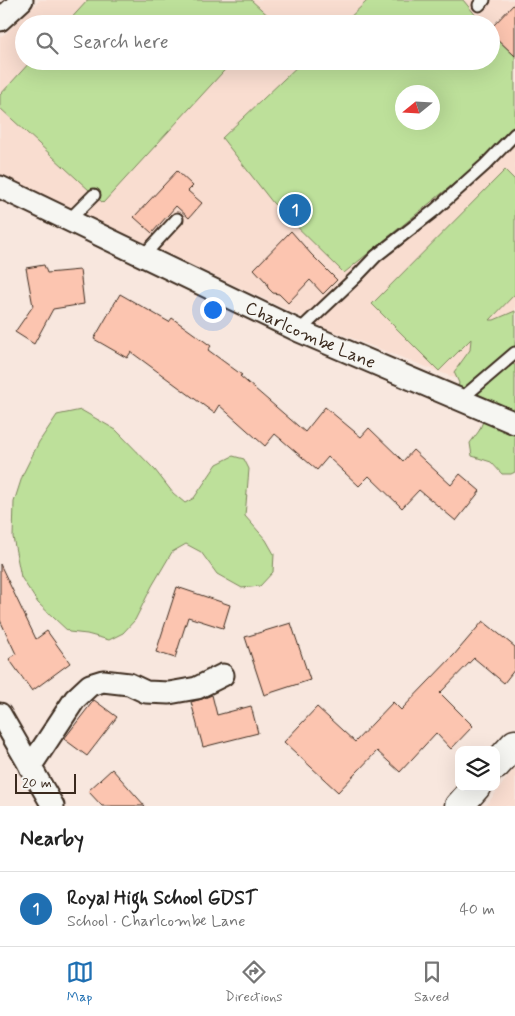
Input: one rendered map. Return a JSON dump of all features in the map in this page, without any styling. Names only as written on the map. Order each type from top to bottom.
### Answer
[{"type":"street","points":[[0,20],[22,0]]},
{"type":"street","name":"Charlcombe Lane","points":[[0,187],[299,331],[515,423]]},
{"type":"street","points":[[30,767],[75,699],[90,685],[103,681],[129,684],[146,692],[169,693],[197,688],[222,675]]},
{"type":"street","points":[[0,714],[52,806]]},
{"type":"street","points":[[500,761],[515,744]]},
{"type":"street","points":[[460,806],[473,791]]},
{"type":"lane","points":[[299,331],[376,256],[456,191],[515,134]]},
{"type":"lane","points":[[69,220],[94,195]]},
{"type":"lane","points":[[143,256],[177,219]]},
{"type":"lane","points":[[460,400],[515,354]]},
{"type":"shaded area","points":[[40,0],[515,0],[515,401],[325,328],[0,174],[0,37],[15,24],[15,70],[500,70],[500,15],[25,15]]},
{"type":"shaded area","points":[[515,767],[515,806],[486,806],[497,791],[500,791],[500,787]]},
{"type":"green space","points":[[88,0],[251,0],[268,15],[74,15]]},
{"type":"green space","points":[[368,0],[463,0],[476,15],[352,15]]},
{"type":"green space","points":[[500,42],[515,56],[515,127],[484,159],[344,273],[273,203],[222,138],[294,70],[500,70]]},
{"type":"green space","points":[[23,70],[225,70],[103,203],[0,108],[0,95]]},
{"type":"green space","points":[[505,170],[515,180],[515,294],[490,320],[515,311],[515,353],[508,362],[515,365],[515,472],[511,474],[502,474],[491,462],[472,456],[470,443],[479,431],[484,419],[456,396],[459,383],[454,372],[470,350],[471,339],[439,371],[372,304]]},
{"type":"green space","points":[[81,410],[116,430],[155,470],[173,493],[185,503],[194,498],[217,464],[233,456],[244,459],[249,469],[245,516],[266,540],[274,554],[273,572],[260,586],[242,588],[217,574],[201,552],[186,544],[172,552],[135,620],[123,633],[109,640],[87,634],[69,632],[38,603],[21,577],[13,537],[14,502],[23,474],[39,442],[57,415]]},
{"type":"building","points":[[515,3],[515,56],[500,42],[500,19]]},
{"type":"building","points":[[177,171],[193,186],[188,191],[202,203],[189,218],[176,206],[152,233],[134,217]]},
{"type":"building","points":[[291,231],[337,280],[323,294],[310,280],[288,303],[279,294],[273,293],[268,288],[267,283],[254,269]]},
{"type":"building","points":[[44,265],[47,273],[80,270],[84,304],[53,309],[34,344],[15,332],[33,306],[26,268]]},
{"type":"building","points":[[120,294],[169,322],[172,318],[211,346],[208,350],[242,375],[240,376],[305,432],[325,407],[361,437],[369,428],[403,461],[413,450],[451,485],[460,474],[480,491],[456,521],[419,490],[402,508],[369,476],[359,486],[328,457],[317,470],[275,434],[265,446],[219,405],[214,413],[131,352],[127,358],[94,339]]},
{"type":"building","points":[[0,564],[36,639],[47,631],[70,663],[32,691],[9,659],[16,654],[0,620]]},
{"type":"building","points":[[177,587],[230,605],[223,628],[188,617],[175,658],[156,652]]},
{"type":"building","points":[[483,621],[515,647],[515,669],[504,683],[474,658],[440,693],[473,726],[451,749],[436,733],[400,772],[377,751],[338,792],[284,742],[317,707],[355,742],[393,702],[401,710],[454,655]]},
{"type":"building","points":[[291,623],[310,680],[264,695],[245,637]]},
{"type":"building","points":[[212,695],[217,715],[251,706],[258,733],[203,747],[191,702]]},
{"type":"building","points":[[94,700],[117,717],[87,756],[64,739]]},
{"type":"building","points":[[112,769],[145,806],[102,806],[88,791]]},
{"type":"place","name":"Royal High School GDST","points":[[295,210]]}]
